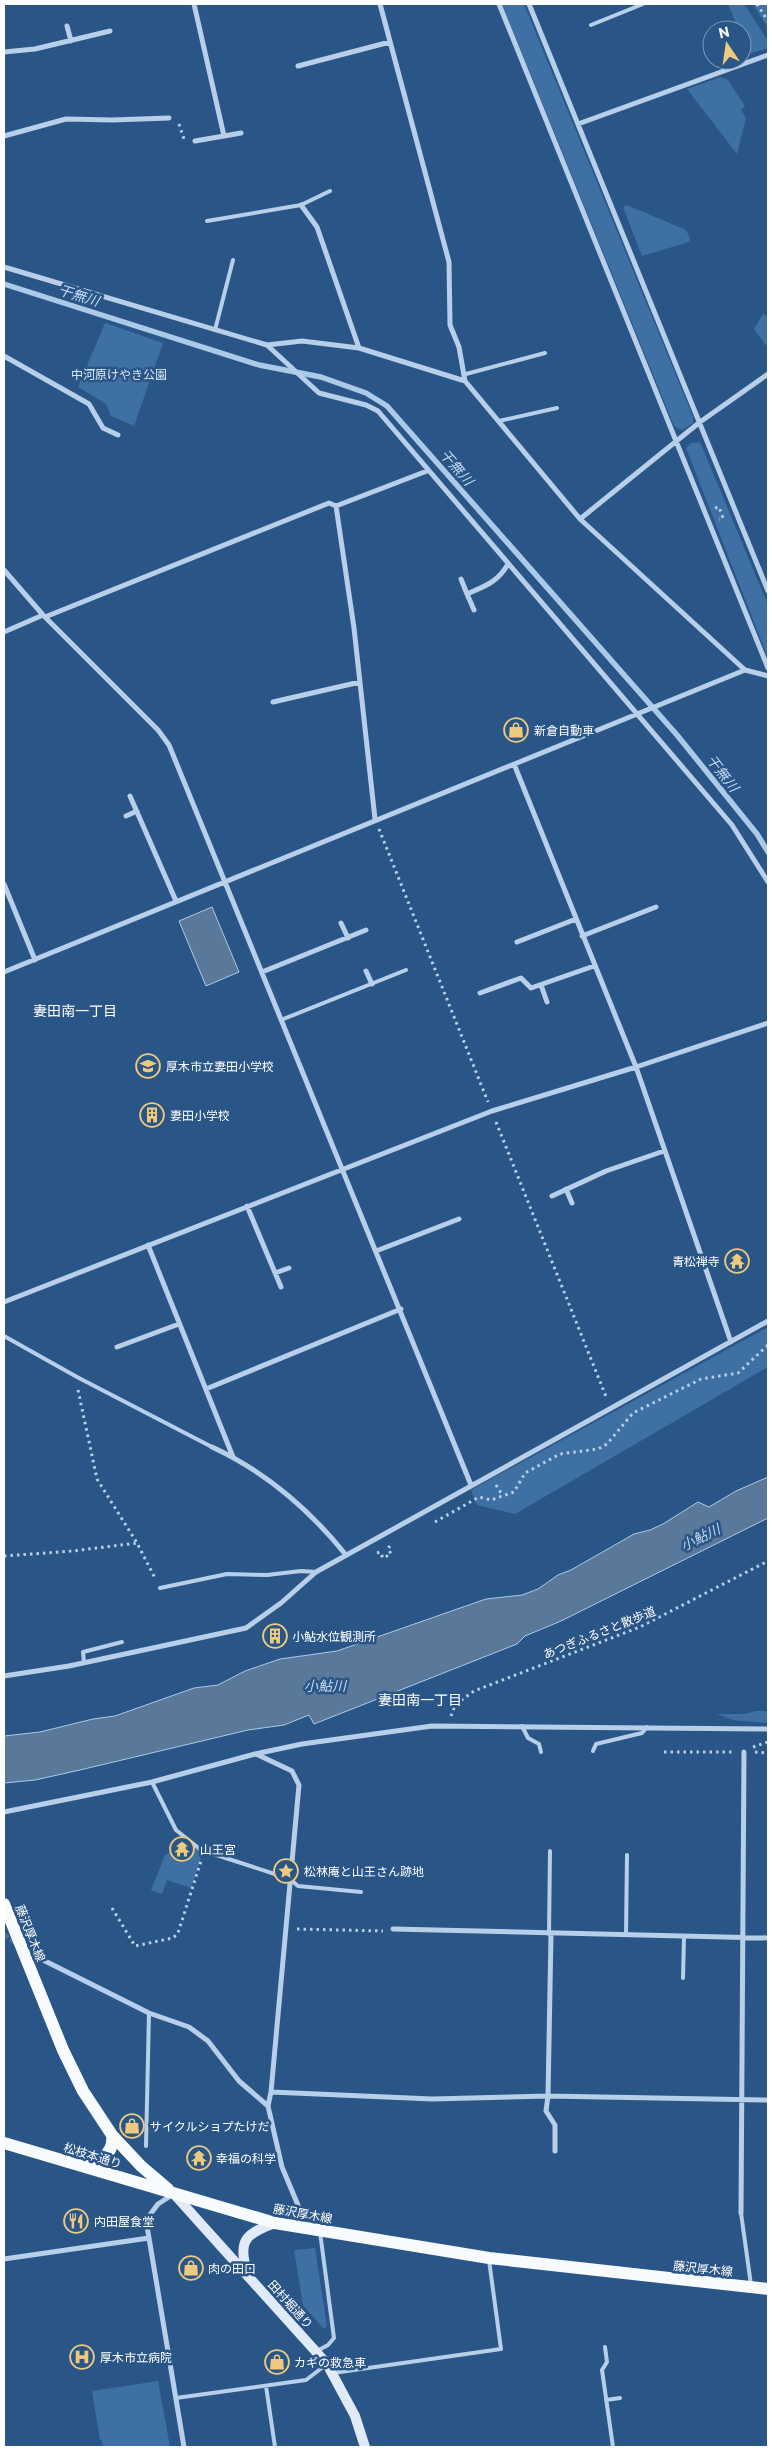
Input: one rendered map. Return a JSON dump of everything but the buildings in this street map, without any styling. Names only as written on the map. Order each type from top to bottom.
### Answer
[{"type":"main road","name":"藤沢厚木線","points":[[4,1904],[63,2050],[83,2091],[112,2135],[141,2166],[174,2194],[275,2223],[489,2258],[768,2289]]},
{"type":"main road","points":[[83,2166],[96,2163],[105,2157],[112,2145],[112,2135]]},
{"type":"main road","name":"松枝本通り","points":[[4,2143],[174,2194]]},
{"type":"street","points":[[194,4],[224,136]]},
{"type":"street","points":[[380,4],[449,262],[450,325],[466,374],[466,381]]},
{"type":"street","points":[[499,4],[768,668]]},
{"type":"street","points":[[529,4],[700,422],[711,456],[768,591]]},
{"type":"street","points":[[67,26],[70,41]]},
{"type":"street","points":[[4,52],[36,49],[110,31]]},
{"type":"street","points":[[298,66],[390,42]]},
{"type":"street","points":[[578,124],[768,55]]},
{"type":"street","points":[[4,136],[66,119],[169,118]]},
{"type":"street","points":[[195,141],[241,133]]},
{"type":"street","points":[[301,205],[316,227],[359,348]]},
{"type":"street","points":[[4,268],[267,345],[302,341],[359,348],[466,381],[580,519],[744,670],[768,676]]},
{"type":"street","points":[[267,345],[319,393],[366,404],[378,411],[426,470],[732,825],[768,882]]},
{"type":"street","points":[[4,356],[89,404],[103,428],[118,435]]},
{"type":"street","points":[[580,519],[700,422],[768,374]]},
{"type":"street","points":[[4,632],[329,503],[336,506],[426,470]]},
{"type":"street","points":[[336,506],[360,682],[375,819]]},
{"type":"street","points":[[467,594],[501,577],[508,564]]},
{"type":"street","points":[[4,570],[44,616],[158,730],[169,745],[401,1309],[471,1485]]},
{"type":"street","points":[[461,579],[474,610]]},
{"type":"street","points":[[4,972],[375,819],[665,704],[744,670]]},
{"type":"street","points":[[273,702],[360,682]]},
{"type":"street","points":[[514,764],[636,1067],[731,1342]]},
{"type":"street","points":[[130,796],[176,901]]},
{"type":"street","points":[[126,816],[137,811]]},
{"type":"street","points":[[4,884],[35,960]]},
{"type":"street","points":[[582,936],[656,907]]},
{"type":"street","points":[[517,942],[576,919]]},
{"type":"street","points":[[341,923],[348,938]]},
{"type":"street","points":[[262,972],[366,930]]},
{"type":"street","points":[[480,993],[521,978],[531,988],[594,966]]},
{"type":"street","points":[[366,970],[372,984]]},
{"type":"street","points":[[541,985],[548,1002]]},
{"type":"street","points":[[4,1302],[247,1206],[343,1171],[492,1110],[636,1067],[768,1023]]},
{"type":"street","points":[[552,1196],[606,1171],[664,1151]]},
{"type":"street","points":[[566,1189],[572,1203]]},
{"type":"street","points":[[247,1206],[281,1287]]},
{"type":"street","points":[[376,1251],[459,1219]]},
{"type":"street","points":[[148,1245],[233,1457]]},
{"type":"street","points":[[275,1273],[289,1268]]},
{"type":"street","points":[[206,1389],[401,1309]]},
{"type":"street","points":[[4,1676],[84,1663],[246,1628],[281,1603],[316,1572],[768,1321]]},
{"type":"street","points":[[117,1347],[179,1324]]},
{"type":"street","points":[[212,1448],[233,1457],[294,1499],[320,1524],[346,1555]]},
{"type":"street","points":[[4,1812],[152,1782],[256,1754],[302,1744],[432,1726],[768,1729]]},
{"type":"street","points":[[741,2213],[741,1938],[744,1752]]},
{"type":"street","points":[[256,1754],[292,1771],[299,1785],[271,2092],[268,2106],[282,2167],[300,2210],[301,2227]]},
{"type":"street","points":[[393,1929],[768,1938]]},
{"type":"street","points":[[550,1934],[548,2096],[546,2111],[555,2125],[555,2151]]},
{"type":"street","points":[[43,1960],[149,2013],[189,2027],[208,2041],[239,2080],[268,2106]]},
{"type":"street","points":[[271,2092],[432,2099],[548,2096],[768,2100]]},
{"type":"street","points":[[174,2194],[158,2204],[146,2220],[184,2447]]},
{"type":"street","name":"田村堀通り","points":[[174,2194],[317,2352],[330,2369],[355,2416],[365,2447]]},
{"type":"street","points":[[247,2274],[242,2254],[244,2243],[254,2232],[275,2223]]},
{"type":"street","points":[[4,2259],[149,2238]]},
{"type":"lane","points":[[591,24],[642,4]]},
{"type":"lane","points":[[208,221],[301,205],[330,191]]},
{"type":"lane","points":[[215,330],[233,260]]},
{"type":"lane","points":[[466,374],[546,353]]},
{"type":"lane","points":[[499,421],[556,408]]},
{"type":"lane","points":[[282,1020],[406,970]]},
{"type":"lane","points":[[4,1336],[212,1448]]},
{"type":"lane","points":[[160,1588],[227,1574],[268,1575],[302,1571],[316,1572]]},
{"type":"lane","points":[[84,1663],[83,1652],[122,1642]]},
{"type":"lane","points":[[522,1726],[528,1738],[539,1744],[540,1752]]},
{"type":"lane","points":[[593,1751],[596,1744],[642,1732],[647,1727]]},
{"type":"lane","points":[[152,1782],[176,1830],[204,1851],[290,1879],[298,1886],[361,1892]]},
{"type":"lane","points":[[550,1851],[550,1934]]},
{"type":"lane","points":[[626,1935],[627,1855]]},
{"type":"lane","points":[[683,1978],[684,1936]]},
{"type":"lane","points":[[146,2146],[149,2013]]},
{"type":"lane","points":[[741,2213],[751,2287]]},
{"type":"lane","points":[[317,2352],[328,2345],[334,2338],[319,2230]]},
{"type":"lane","points":[[176,2398],[306,2380],[330,2369],[501,2349],[489,2258]]},
{"type":"lane","points":[[605,2347],[607,2362],[602,2370],[613,2447]]},
{"type":"lane","points":[[266,2386],[275,2447]]},
{"type":"lane","points":[[606,2400],[620,2398]]},
{"type":"path","points":[[757,4],[768,22]]},
{"type":"path","points":[[169,118],[177,117],[183,138],[189,142],[195,141]]},
{"type":"path","points":[[429,1525],[479,1497],[491,1500],[514,1492],[525,1473],[560,1454],[598,1449],[607,1444],[633,1413],[701,1379],[738,1373],[768,1345]]},
{"type":"path","points":[[77,1377],[97,1479],[137,1543],[160,1588]]},
{"type":"path","points":[[4,1556],[73,1551],[137,1543]]},
{"type":"path","points":[[366,1545],[372,1556],[380,1552],[383,1558],[391,1554],[388,1548],[396,1543]]},
{"type":"path","name":"あつぎふるさと散歩道","points":[[448,1726],[455,1705],[474,1691],[640,1627],[768,1561]]},
{"type":"path","points":[[664,1752],[744,1752]]},
{"type":"path","points":[[112,1908],[135,1946],[173,1938],[178,1933],[204,1851]]},
{"type":"path","points":[[286,1929],[386,1931],[393,1929]]},
{"type":"green space","points":[[502,4],[524,4],[693,417],[693,423],[682,430],[674,426]]},
{"type":"green space","points":[[728,4],[744,4],[768,41],[768,48],[752,53],[752,20],[735,20]]},
{"type":"green space","points":[[753,4],[768,4],[768,28]]},
{"type":"green space","points":[[721,77],[728,80],[745,106],[741,110],[746,118],[737,154],[687,89]]},
{"type":"green space","points":[[627,205],[686,230],[690,238],[689,242],[642,256],[623,207]]},
{"type":"green space","points":[[763,314],[768,316],[768,348],[754,329]]},
{"type":"green space","name":"中河原けやき公園","points":[[105,323],[163,343],[134,426],[111,416],[106,404],[78,387]]},
{"type":"green space","points":[[700,442],[768,605],[768,658],[686,448],[691,443]]},
{"type":"green space","points":[[768,1327],[768,1367],[515,1514],[477,1505],[471,1490]]},
{"type":"green space","points":[[756,1711],[768,1711],[768,1723],[733,1720],[717,1714],[745,1714]]},
{"type":"green space","points":[[193,1847],[203,1852],[191,1888],[167,1880],[162,1894],[151,1890],[165,1855],[171,1852],[189,1858]]},
{"type":"green space","points":[[315,2248],[327,2326],[324,2329],[303,2305],[294,2250]]},
{"type":"green space","points":[[158,2381],[170,2447],[103,2447],[102,2440],[100,2440],[92,2391]]},
{"type":"water","points":[[212,907],[239,972],[206,986],[179,921]]},
{"type":"water","name":"小鮎川","points":[[768,1477],[768,1518],[561,1621],[525,1636],[517,1644],[314,1724],[309,1715],[284,1725],[248,1730],[35,1780],[4,1783],[4,1736],[40,1732],[93,1719],[115,1716],[194,1688],[218,1685],[245,1671],[280,1659],[337,1651],[486,1599],[522,1595],[538,1589],[558,1575],[571,1570],[634,1534],[663,1524],[698,1502],[709,1507],[736,1491]]},
{"type":"waterway","name":"干無川","points":[[4,284],[259,365],[321,377],[366,393],[387,406],[677,735],[757,834],[768,852]]},
{"type":"tunnel","points":[[4,1935],[16,1943]]},
{"type":"tunnel","points":[[25,1949],[43,1960]]},
{"type":"place","name":"新倉自動車","points":[[516,730]]},
{"type":"place","name":"厚木市立妻田小学校","points":[[148,1066]]},
{"type":"place","name":"妻田小学校","points":[[152,1115]]},
{"type":"place","name":"青松禅寺","points":[[737,1261]]},
{"type":"place","name":"小鮎水位観測所","points":[[275,1636]]},
{"type":"place","name":"山王宮","points":[[182,1849]]},
{"type":"place","name":"松林庵と山王さん跡地","points":[[286,1871]]},
{"type":"place","name":"サイクルショプたけだ","points":[[132,2126]]},
{"type":"place","name":"幸福の科学","points":[[199,2158]]},
{"type":"place","name":"内田屋食堂","points":[[76,2221]]},
{"type":"place","name":"肉の田口","points":[[191,2268]]},
{"type":"place","name":"厚木市立病院","points":[[82,2357]]},
{"type":"place","name":"カギの救急車","points":[[277,2362]]},
{"type":"district","name":"妻田南一丁目","points":[[75,1010]]},
{"type":"district","name":"妻田南一丁目","points":[[420,1699]]}]
